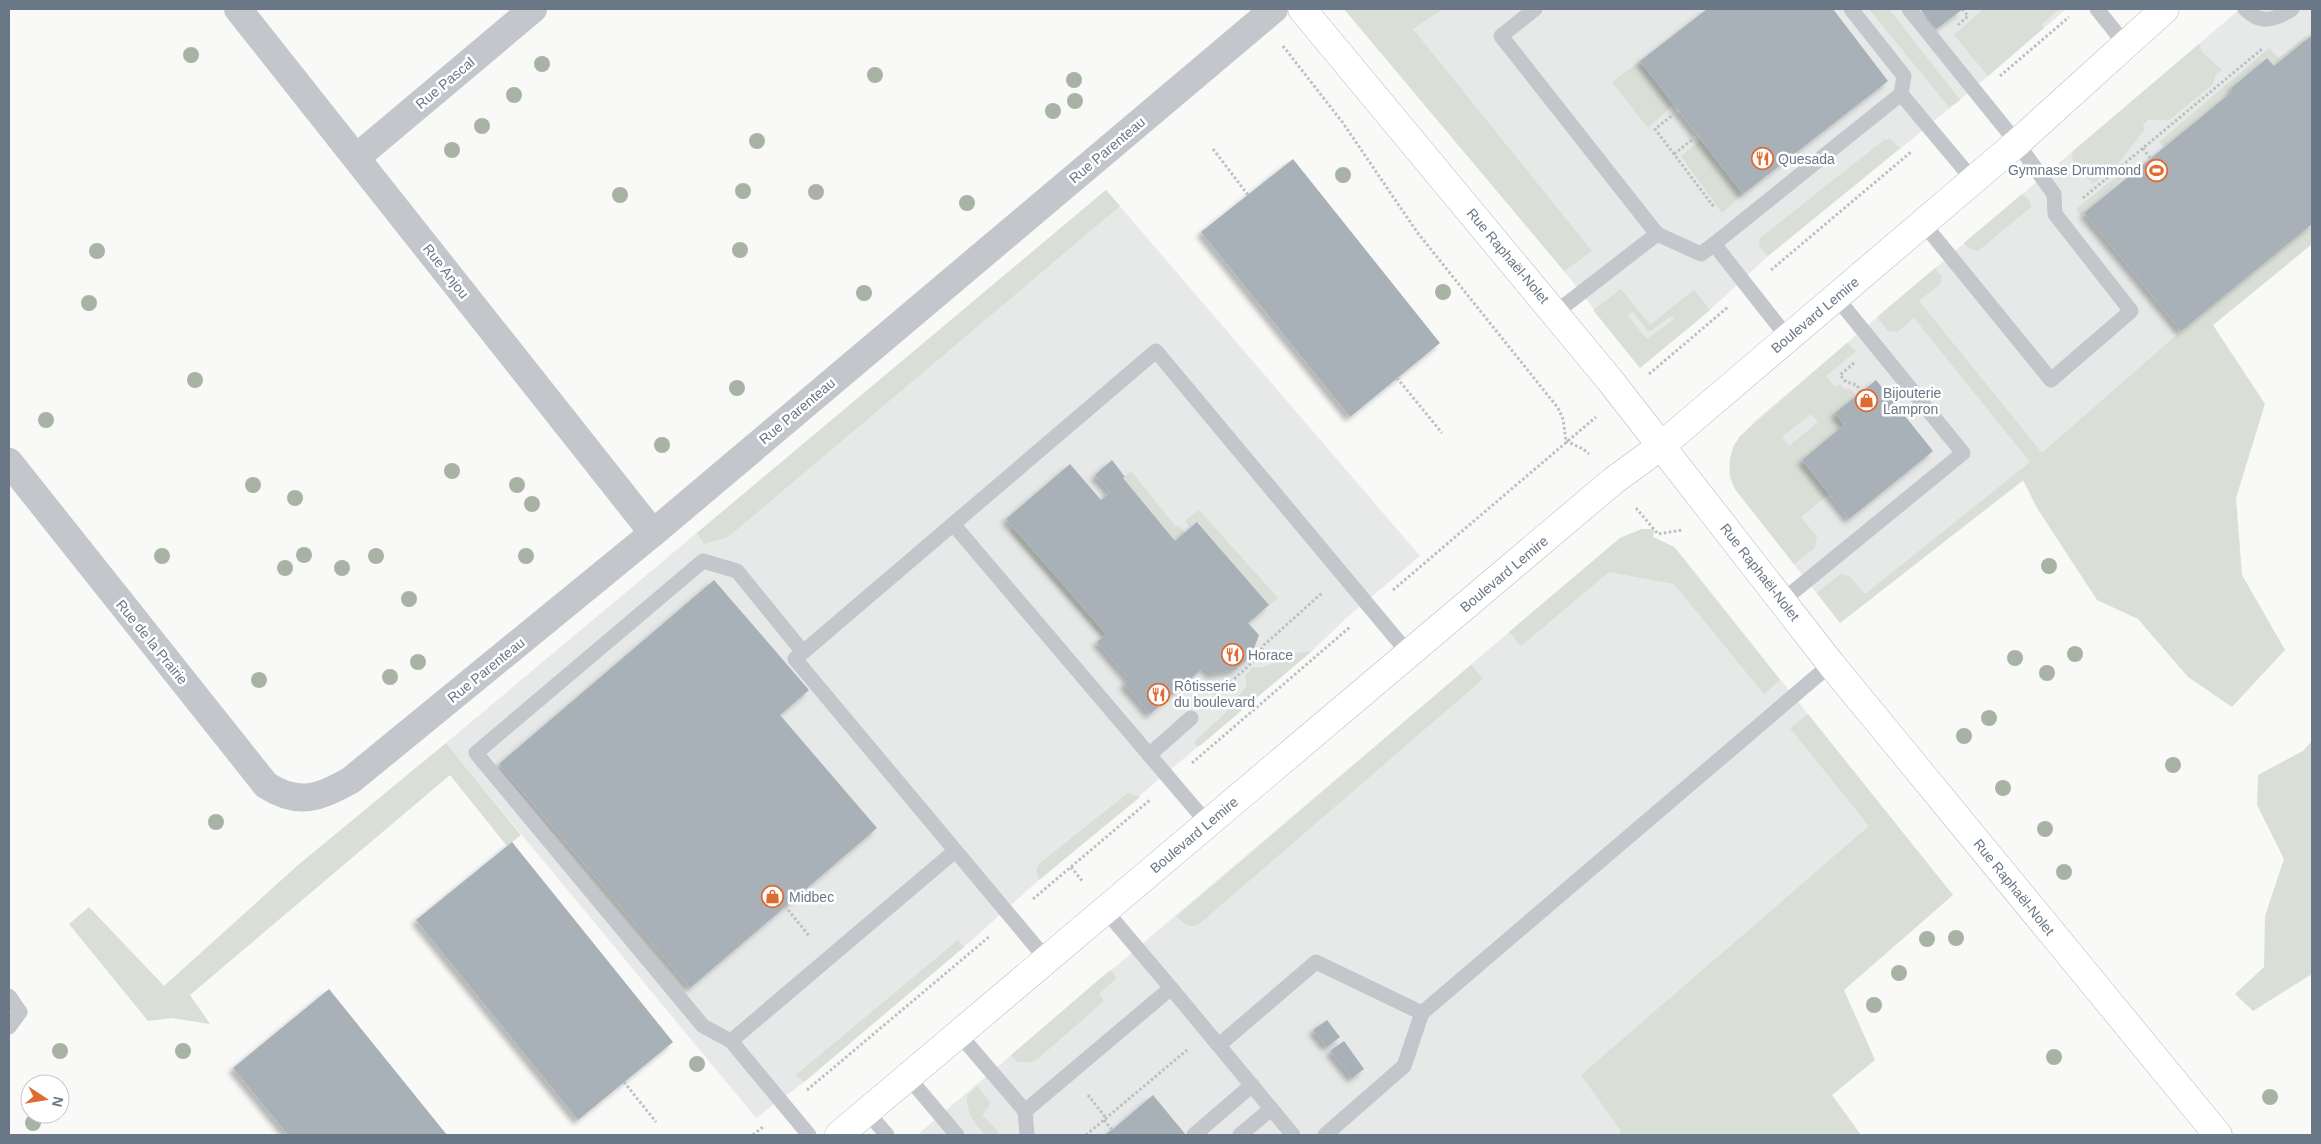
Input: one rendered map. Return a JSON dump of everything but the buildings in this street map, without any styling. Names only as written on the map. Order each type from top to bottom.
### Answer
[{"type":"main road","name":"Rue Raphaël-Nolet","points":[[1302,9],[1555,312],[1830,664],[2218,1135]]},
{"type":"main road","name":"Boulevard Lemire","points":[[839,1135],[1613,482],[1661,446],[2017,143],[2165,9]]},
{"type":"street","name":"Rue Anjou","points":[[238,9],[653,533]]},
{"type":"street","name":"Rue Pascal","points":[[357,157],[533,9]]},
{"type":"street","name":"Rue Parenteau","points":[[310,797],[332,791],[351,780],[653,533],[1274,9]]},
{"type":"street","name":"Rue de la Prairie","points":[[9,462],[266,785],[280,794],[297,799],[310,797]]},
{"type":"lane","points":[[1535,9],[1501,36],[1657,234],[1701,254],[1902,94],[1904,76],[1851,9]]},
{"type":"lane","points":[[1909,9],[2017,143],[2054,194],[2055,214],[2131,311],[2051,380],[1923,223]]},
{"type":"lane","points":[[2097,9],[2125,44]]},
{"type":"lane","points":[[2245,9],[2256,18],[2272,20],[2292,9]]},
{"type":"lane","points":[[1902,94],[1973,180]]},
{"type":"lane","points":[[1555,312],[1657,234]]},
{"type":"lane","points":[[1714,244],[1788,338]]},
{"type":"lane","points":[[1782,601],[1963,453],[1836,297]]},
{"type":"lane","points":[[1047,960],[795,659],[1156,351],[1408,654]]},
{"type":"lane","points":[[953,524],[1208,824]]},
{"type":"lane","points":[[803,652],[737,571],[703,561],[476,753],[703,1026],[731,1041],[809,1135]]},
{"type":"lane","points":[[1325,1135],[1404,1066],[1422,1013],[1830,664]]},
{"type":"lane","points":[[1149,754],[1191,718]]},
{"type":"lane","points":[[731,1041],[955,851]]},
{"type":"lane","points":[[1105,910],[1219,1045],[1291,1135]]},
{"type":"lane","points":[[1219,1045],[1316,962],[1422,1013]]},
{"type":"lane","points":[[1025,1111],[1171,988]]},
{"type":"lane","points":[[9,996],[20,1012],[9,1027]]},
{"type":"lane","points":[[959,1034],[1025,1111],[1027,1135]]},
{"type":"lane","points":[[908,1077],[957,1135]]},
{"type":"lane","points":[[1194,1135],[1252,1085]]},
{"type":"lane","points":[[1240,1135],[1271,1109]]},
{"type":"lane","points":[[867,1112],[887,1135]]},
{"type":"path","points":[[1956,26],[1968,16],[1962,9]]},
{"type":"path","points":[[1994,81],[2068,18]]},
{"type":"path","points":[[2080,201],[2267,44]]},
{"type":"path","points":[[1318,89],[1377,170],[1417,232],[1558,408],[1563,419],[1566,441],[1401,584]]},
{"type":"path","points":[[1679,110],[1655,130],[1715,208]]},
{"type":"path","points":[[1674,154],[1698,135]]},
{"type":"path","points":[[2143,148],[2150,158]]},
{"type":"path","points":[[1213,149],[1248,195]]},
{"type":"path","points":[[1776,266],[1904,158]]},
{"type":"path","points":[[1652,372],[1716,317]]},
{"type":"path","points":[[1855,362],[1840,375],[1846,382],[1857,385],[1861,393]]},
{"type":"path","points":[[1397,378],[1442,433]]},
{"type":"path","points":[[1191,718],[1255,660],[1264,645],[1343,576]]},
{"type":"path","points":[[1202,755],[1335,640]]},
{"type":"path","points":[[1243,663],[1247,668]]},
{"type":"path","points":[[1047,887],[1147,802]]},
{"type":"path","points":[[785,906],[827,959]]},
{"type":"path","points":[[809,1088],[979,945]]},
{"type":"path","points":[[1086,1135],[1208,1032]]},
{"type":"path","points":[[624,1082],[656,1122]]},
{"type":"path","points":[[1104,1120],[1112,1130]]},
{"type":"path","points":[[753,1135],[760,1129]]},
{"type":"shaded area","points":[[1344,9],[2066,9],[1960,100],[1768,256],[1710,310],[1640,368],[1564,271]]},
{"type":"shaded area","points":[[1344,9],[1443,9],[1413,29],[1592,251],[1564,271]]},
{"type":"shaded area","points":[[1869,9],[1889,9],[1960,100],[1949,107]]},
{"type":"shaded area","points":[[1980,9],[2059,9],[2042,24],[2044,28],[1988,76],[1954,35],[1981,11]]},
{"type":"shaded area","points":[[2240,9],[2312,9],[2312,244],[2024,480],[1840,623],[1735,489],[1729,476],[1733,446],[1755,421]]},
{"type":"shaded area","points":[[2312,31],[2312,35],[2274,66],[2266,58],[2231,87],[2233,91],[2164,147],[2159,142],[2269,48],[2279,58]]},
{"type":"shaded area","points":[[2199,44],[2202,52],[2222,70],[2216,74],[2212,85],[2169,120],[2148,120],[2143,125],[2144,130],[2118,164],[2093,184],[2073,161],[2072,152]]},
{"type":"shaded area","points":[[1640,61],[1674,104],[1648,128],[1612,82]]},
{"type":"shaded area","points":[[1890,139],[1900,148],[1768,256],[1759,246],[1760,238],[1884,140]]},
{"type":"shaded area","points":[[1701,140],[1743,194],[1722,213],[1681,156]]},
{"type":"shaded area","points":[[2132,164],[2133,167],[2081,216],[2076,209]]},
{"type":"shaded area","points":[[1106,190],[1420,556],[1344,620],[1312,651],[1039,880],[964,947],[804,1082],[756,1118],[446,743]]},
{"type":"shaded area","points":[[1106,190],[1120,206],[728,537],[704,544],[697,533]]},
{"type":"shaded area","points":[[2022,194],[2029,200],[2031,207],[1978,251],[1970,249],[1964,243]]},
{"type":"shaded area","points":[[2312,224],[2312,244],[2213,325],[2265,404],[2236,498],[2242,575],[2285,650],[2232,707],[2188,677],[2138,619],[2097,600],[2037,508],[2023,480],[1840,623],[1817,593],[1841,574],[1849,576],[1865,594],[2030,462],[1914,318],[1897,332],[1888,331],[1877,317],[1935,268],[1942,277],[1940,284],[1919,301],[2042,453],[2181,331]]},
{"type":"shaded area","points":[[1621,289],[1650,325],[1694,290],[1710,310],[1640,368],[1593,310]],"holes":[[[1633,312],[1649,332],[1671,316],[1674,319],[1647,339],[1627,315]]]},
{"type":"shaded area","points":[[1847,343],[1856,351],[1826,376],[1835,387],[1840,384],[1843,388],[1852,390],[1856,396],[1835,413],[1844,425],[1802,460],[1829,494],[1801,517],[1817,537],[1815,548],[1794,564],[1735,489],[1732,482],[1731,455],[1740,436]],"holes":[[[1811,414],[1818,422],[1789,446],[1782,437]]]},
{"type":"shaded area","points":[[1131,471],[1176,527],[1178,525],[1185,533],[1175,541],[1123,478]]},
{"type":"shaded area","points":[[1199,510],[1278,598],[1269,605],[1198,522],[1191,528],[1185,521]]},
{"type":"shaded area","points":[[1014,528],[1106,634],[1102,637],[1009,532]]},
{"type":"shaded area","points":[[1642,529],[1654,529],[1653,537],[1674,547],[1682,556],[1885,811],[1624,1135],[917,1135],[1620,538]]},
{"type":"shaded area","points":[[1642,529],[1654,529],[1653,537],[1674,547],[1780,680],[1764,694],[1674,584],[1609,572],[1521,646],[1509,632],[1620,538]]},
{"type":"shaded area","points":[[1312,651],[1201,745],[1196,747],[1195,742],[1227,711],[1232,701],[1245,688],[1245,676],[1253,667],[1263,667],[1288,655]]},
{"type":"shaded area","points":[[1471,665],[1483,679],[1198,925],[1188,926],[1181,921],[1177,916]]},
{"type":"shaded area","points":[[1808,714],[1953,895],[1844,990],[1875,1060],[1832,1095],[1861,1135],[1619,1135],[1621,1131],[1581,1075],[1869,826],[1790,728]]},
{"type":"shaded area","points":[[2312,741],[2312,974],[2253,1011],[2235,994],[2264,967],[2265,916],[2284,859],[2257,805],[2258,775],[2303,751]]},
{"type":"shaded area","points":[[446,743],[521,835],[507,846],[450,775],[190,995],[210,1024],[172,1018],[148,1021],[69,924],[89,907],[164,986],[298,865]]},
{"type":"shaded area","points":[[1128,793],[1140,797],[1039,880],[1036,870],[1040,863]]},
{"type":"shaded area","points":[[958,940],[964,947],[804,1082],[796,1075]]},
{"type":"shaded area","points":[[1110,970],[1117,978],[1099,994],[1104,1001],[1040,1057],[1032,1062],[1017,1062],[1011,1055]]},
{"type":"shaded area","points":[[977,1086],[990,1102],[982,1115],[999,1132],[995,1135],[985,1135],[975,1122],[968,1108],[967,1096]]},
{"type":"place","name":"Quesada","points":[[1762,159]]},
{"type":"place","name":"Gymnase Drummond","points":[[2157,170]]},
{"type":"place","name":"Bijouterie Lampron","points":[[1867,401]]},
{"type":"place","name":"Horace","points":[[1232,655]]},
{"type":"place","name":"Rôtisserie du boulevard","points":[[1158,694]]},
{"type":"place","name":"Midbec","points":[[773,897]]}]
